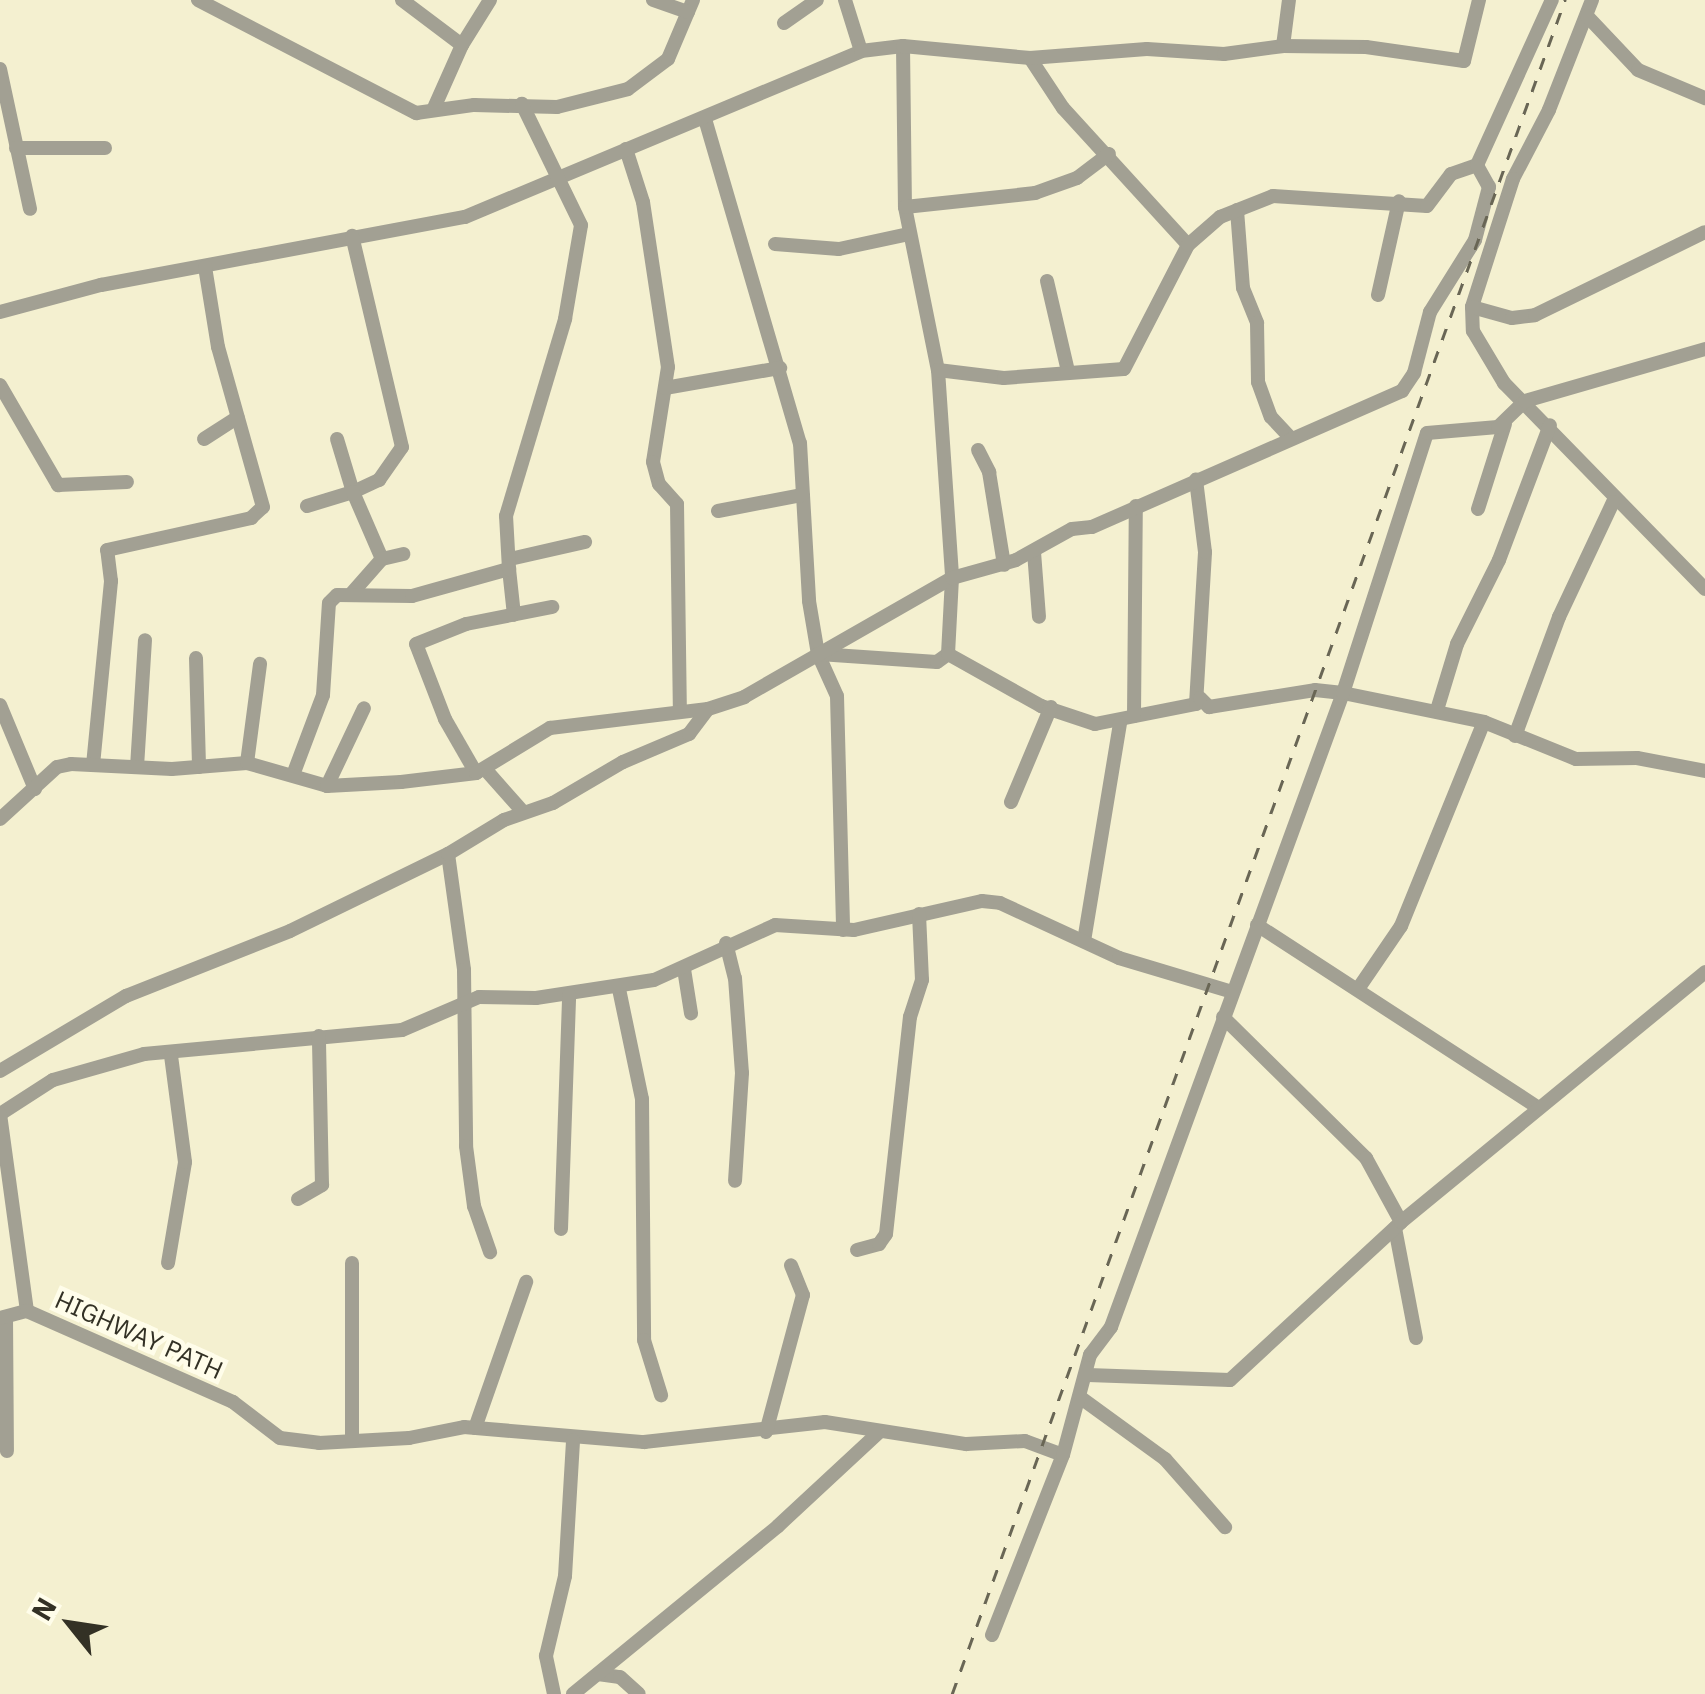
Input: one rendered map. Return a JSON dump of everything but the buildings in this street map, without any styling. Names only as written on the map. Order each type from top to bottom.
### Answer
[{"type":"street","points":[[198,0],[227,5],[416,112],[522,104],[557,106],[628,88],[668,59],[691,6],[653,0]]},
{"type":"street","points":[[402,0],[462,44]]},
{"type":"street","points":[[432,110],[462,44],[490,0]]},
{"type":"street","points":[[784,23],[817,0]]},
{"type":"street","points":[[845,0],[862,51]]},
{"type":"street","points":[[1283,46],[1289,0]]},
{"type":"street","points":[[0,312],[352,236],[465,217],[862,51],[903,46],[1030,58],[1147,50],[1224,54],[1283,46],[1366,48],[1464,61],[1478,0]]},
{"type":"street","points":[[938,370],[1004,378],[1124,369],[1188,244],[1197,232],[1237,210],[1274,196],[1399,201],[1427,206],[1450,174],[1477,165],[1552,0]]},
{"type":"street","points":[[1592,0],[1550,110],[1523,152],[1472,306],[1473,331],[1494,370],[1550,425],[1613,502],[1705,589]]},
{"type":"street","points":[[1586,16],[1638,70],[1705,98]]},
{"type":"street","points":[[903,46],[905,207],[938,370],[952,578],[948,654]]},
{"type":"street","points":[[1030,58],[1063,108],[1188,244]]},
{"type":"street","points":[[0,69],[30,208]]},
{"type":"street","points":[[514,615],[506,516],[565,320],[579,238],[576,210],[554,178],[522,104]]},
{"type":"street","points":[[705,119],[800,443],[818,654],[836,696],[843,930]]},
{"type":"street","points":[[16,148],[104,148]]},
{"type":"street","points":[[626,149],[655,264],[668,367],[653,462],[659,484],[677,504],[680,711]]},
{"type":"street","points":[[905,207],[1036,193],[1077,178],[1109,154]]},
{"type":"street","points":[[0,819],[56,767],[247,763],[327,786],[481,771],[550,728],[708,708],[744,697],[952,578],[1034,552],[1072,529],[1136,506],[1408,385],[1430,312],[1476,240],[1489,188],[1477,165]]},
{"type":"street","points":[[1378,295],[1399,201]]},
{"type":"street","points":[[1237,210],[1244,288],[1257,323],[1258,382],[1271,416],[1289,436]]},
{"type":"street","points":[[1472,306],[1512,318],[1535,315],[1705,232]]},
{"type":"street","points":[[775,244],[839,249],[909,234]]},
{"type":"street","points":[[307,506],[379,480],[402,447],[352,236]]},
{"type":"street","points":[[93,764],[111,581],[107,550],[261,513],[261,482],[238,417],[205,267]]},
{"type":"street","points":[[1048,281],[1068,371]]},
{"type":"street","points":[[1478,509],[1505,424],[1525,401],[1705,349]]},
{"type":"street","points":[[664,388],[780,368]]},
{"type":"street","points":[[0,385],[58,485],[127,482]]},
{"type":"street","points":[[204,439],[238,417]]},
{"type":"street","points":[[992,1635],[1064,1455],[1088,1375],[1090,1355],[1111,1328],[1342,693],[1427,433],[1476,434],[1505,424]]},
{"type":"street","points":[[1437,710],[1457,644],[1499,560],[1550,425]]},
{"type":"street","points":[[338,439],[353,492],[382,559]]},
{"type":"street","points":[[978,450],[989,472],[1004,564]]},
{"type":"street","points":[[1196,480],[1205,552],[1200,698],[1208,707],[1315,690],[1342,693],[1484,722],[1576,758],[1637,758],[1705,770]]},
{"type":"street","points":[[718,510],[802,495]]},
{"type":"street","points":[[1515,736],[1559,617],[1613,502]]},
{"type":"street","points":[[1134,716],[1136,506]]},
{"type":"street","points":[[352,593],[412,596],[584,542]]},
{"type":"street","points":[[1034,552],[1040,617]]},
{"type":"street","points":[[293,775],[323,695],[329,603],[352,593],[382,559],[403,554]]},
{"type":"street","points":[[523,812],[481,771],[445,720],[416,644],[552,607]]},
{"type":"street","points":[[136,768],[144,640]]},
{"type":"street","points":[[818,654],[937,662],[948,654]]},
{"type":"street","points":[[948,654],[1051,707],[1095,724],[1120,723],[1134,716],[1188,708],[1200,698]]},
{"type":"street","points":[[196,658],[199,767]]},
{"type":"street","points":[[247,763],[260,664]]},
{"type":"street","points":[[0,705],[35,789]]},
{"type":"street","points":[[1012,802],[1051,707]]},
{"type":"street","points":[[327,786],[364,708]]},
{"type":"street","points":[[0,1071],[126,996],[290,931],[448,854],[523,812],[689,734],[708,708]]},
{"type":"street","points":[[1358,989],[1401,926],[1484,722]]},
{"type":"street","points":[[1084,941],[1120,723]]},
{"type":"street","points":[[448,854],[462,1002],[466,1146],[474,1206],[490,1252]]},
{"type":"street","points":[[27,1311],[0,1114],[80,1070],[118,1067],[144,1054],[171,1056],[196,1046],[420,1026],[462,1002],[619,989],[684,969],[726,943],[775,925],[843,930],[1000,903],[1084,941],[1232,992]]},
{"type":"street","points":[[857,1250],[879,1244],[886,1234],[910,1016],[922,980],[919,914]]},
{"type":"street","points":[[1257,925],[1540,1108]]},
{"type":"street","points":[[726,943],[736,978],[742,1073],[735,1181]]},
{"type":"street","points":[[684,969],[691,1012]]},
{"type":"street","points":[[1088,1375],[1230,1380],[1398,1225],[1705,972]]},
{"type":"street","points":[[619,989],[642,1099],[644,1340],[661,1395]]},
{"type":"street","points":[[561,1229],[569,995]]},
{"type":"street","points":[[1223,1017],[1366,1158],[1398,1225],[1416,1338]]},
{"type":"street","points":[[298,1199],[322,1184],[318,1036]]},
{"type":"street","points":[[168,1264],[185,1162],[171,1056]]},
{"type":"street","points":[[352,1263],[352,1441]]},
{"type":"street","points":[[766,1432],[804,1295],[791,1265]]},
{"type":"street","points":[[477,1428],[526,1282]]},
{"type":"street","name":"HIGHWAY PATH","points":[[3,1317],[27,1311],[233,1402],[280,1438],[352,1441],[477,1428],[573,1440],[644,1442],[766,1432],[825,1422],[966,1444],[1025,1441],[1064,1455]]},
{"type":"street","points":[[3,1317],[7,1451]]},
{"type":"street","points":[[1081,1398],[1165,1458],[1224,1526]]},
{"type":"street","points":[[573,1694],[778,1526],[879,1432]]},
{"type":"street","points":[[554,1694],[546,1656],[565,1576],[573,1440]]},
{"type":"street","points":[[598,1674],[620,1677],[640,1694]]},
{"type":"railway","points":[[952,1694],[1565,0]]}]
